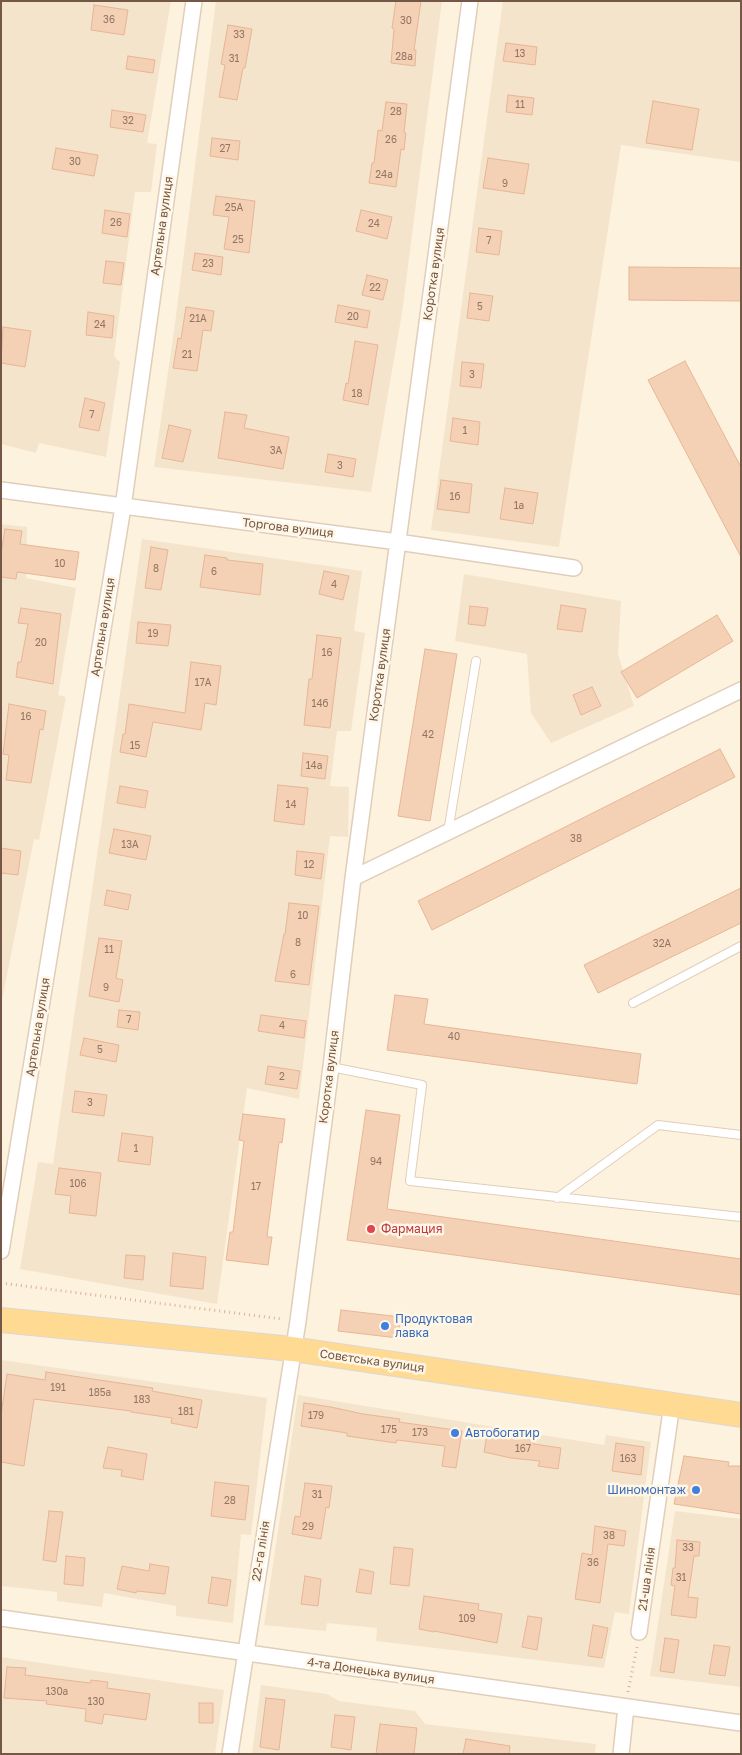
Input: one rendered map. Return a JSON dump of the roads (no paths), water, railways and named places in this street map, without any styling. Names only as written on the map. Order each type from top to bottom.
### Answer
[{"type":"main road","name":"Совєтська вулиця","points":[[1,1320],[292,1349],[741,1415]]},
{"type":"street","name":"Артельна вулиця","points":[[1,1251],[123,507],[194,1]]},
{"type":"street","name":"Коротка вулиця","points":[[292,1349],[298,1321],[353,878],[470,1]]},
{"type":"street","name":"Торгова вулиця","points":[[1,490],[398,542],[574,568]]},
{"type":"street","points":[[353,878],[741,690]]},
{"type":"street","name":"22-га лінія","points":[[230,1754],[292,1349]]},
{"type":"street","name":"21-ша лінія","points":[[640,1632],[672,1404]]},
{"type":"street","name":"4-та Донецька вулиця","points":[[1,1618],[741,1723]]},
{"type":"street","points":[[621,1754],[626,1707]]},
{"type":"lane","points":[[448,832],[476,661]]},
{"type":"lane","points":[[633,1003],[741,946]]},
{"type":"lane","points":[[331,1067],[422,1085],[410,1181],[741,1217]]},
{"type":"lane","points":[[557,1198],[658,1125],[741,1135]]},
{"type":"place","name":"Фармация","points":[[371,1229]]},
{"type":"place","name":"Продуктовая лавка","points":[[385,1326]]},
{"type":"place","name":"Автобогатир","points":[[455,1433]]},
{"type":"place","name":"Шиномонтаж","points":[[696,1490]]}]
